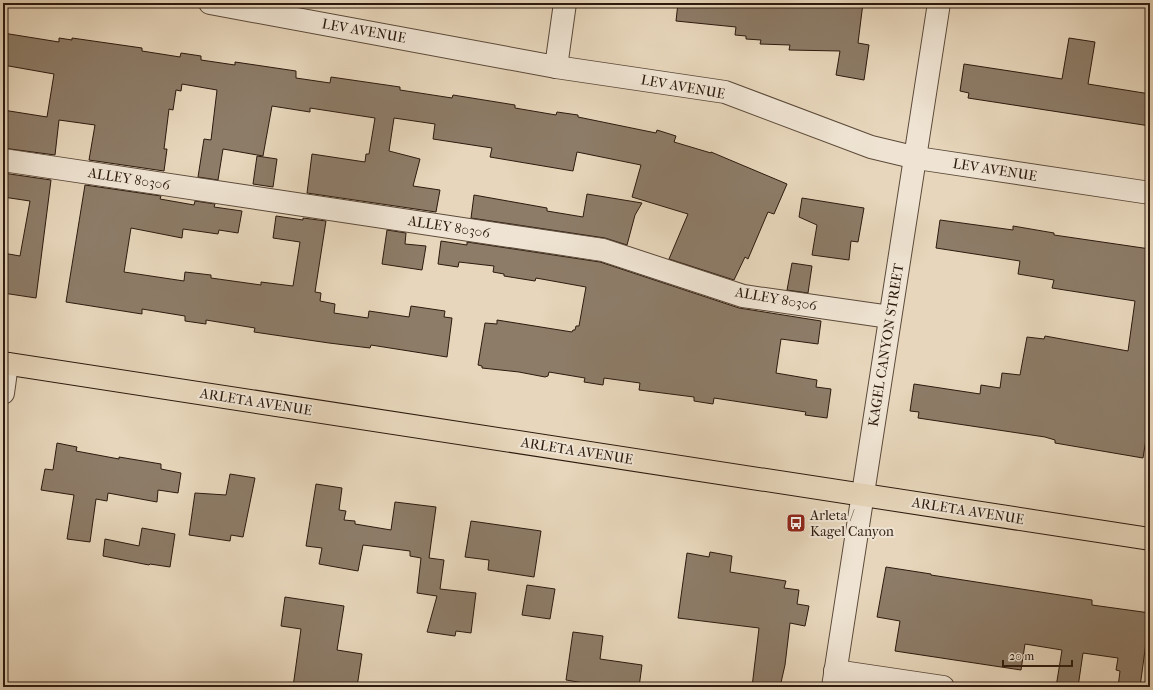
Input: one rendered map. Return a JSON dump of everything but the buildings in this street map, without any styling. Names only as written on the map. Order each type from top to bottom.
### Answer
[{"type":"main road","name":"ARLETA AVENUE","points":[[5,363],[1150,539]]},
{"type":"street","name":"LEV AVENUE","points":[[210,3],[556,67],[724,92],[871,147],[917,158],[1150,193]]},
{"type":"street","points":[[556,67],[565,3]]},
{"type":"street","name":"KAGEL CANYON STREET","points":[[834,679],[890,317],[917,158],[939,3]]},
{"type":"street","name":"ALLEY 80306","points":[[3,160],[603,250],[743,296],[890,317]]},
{"type":"street","points":[[3,393],[5,363]]},
{"type":"street","points":[[834,679],[943,687]]},
{"type":"place","name":"Arleta / Kagel Canyon","points":[[796,523]]}]
